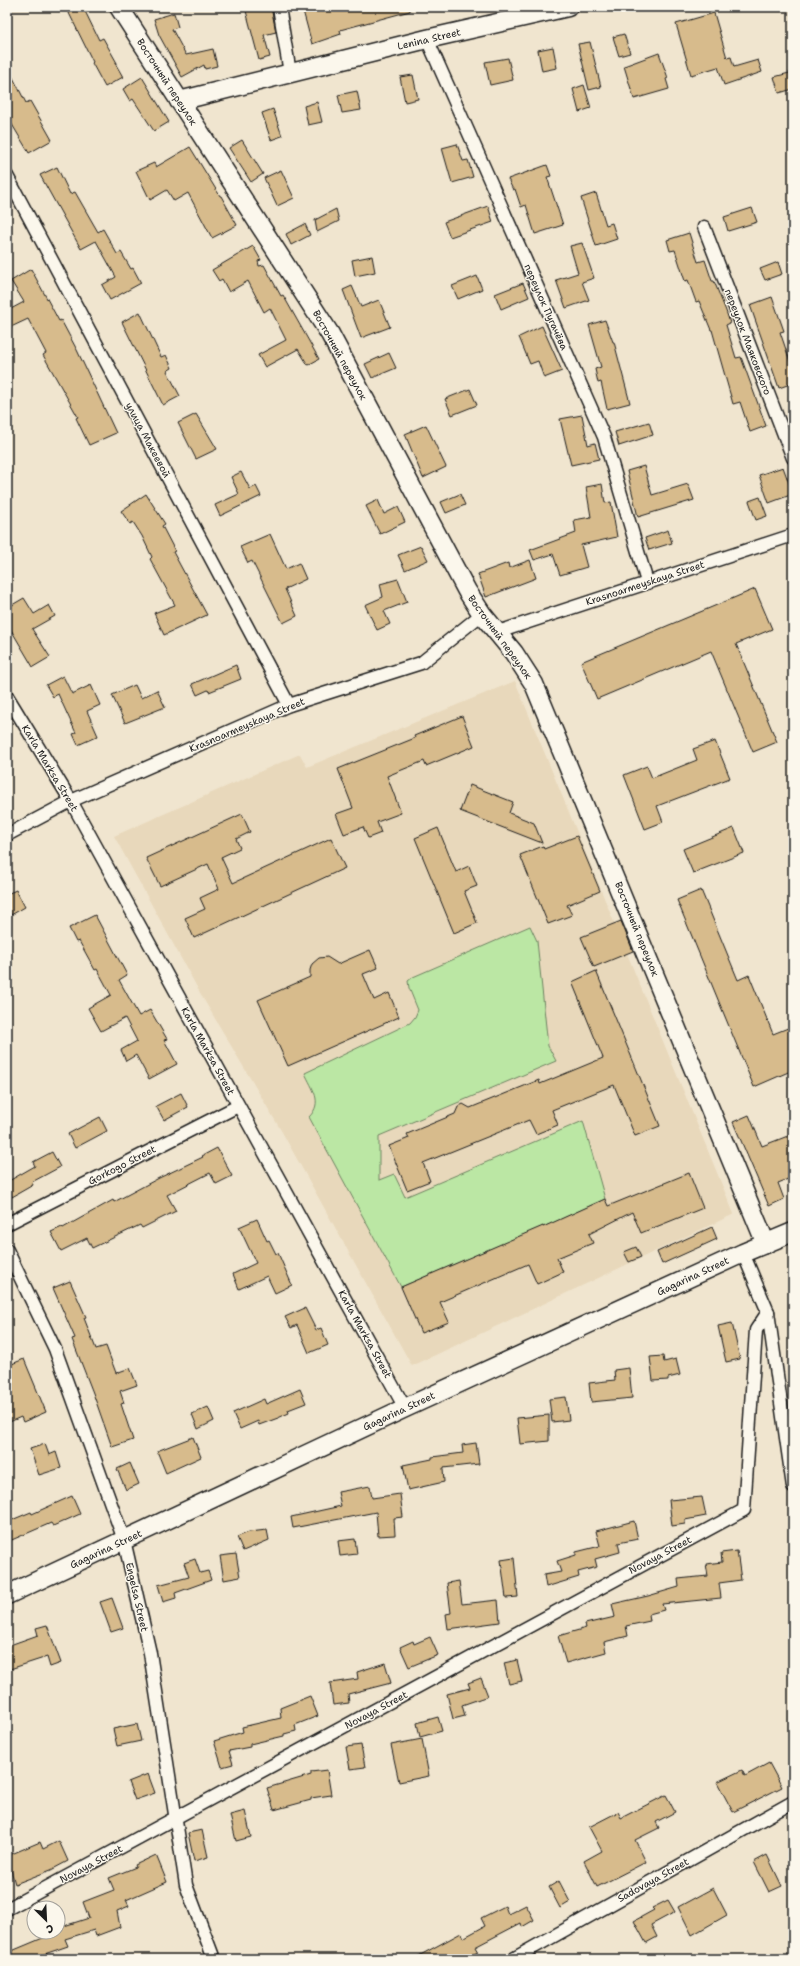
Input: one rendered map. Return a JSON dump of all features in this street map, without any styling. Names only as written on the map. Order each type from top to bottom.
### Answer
[{"type":"street","name":"Восточный переулок","points":[[119,7],[330,334],[467,591],[482,614],[514,653],[534,684],[766,1244]]},
{"type":"street","points":[[279,7],[290,73]]},
{"type":"street","name":"Lenina Street","points":[[179,101],[427,39],[568,7]]},
{"type":"street","name":"переулок Пугачёва","points":[[427,39],[604,437],[647,582]]},
{"type":"street","name":"улица Макеевой","points":[[7,176],[289,705]]},
{"type":"street","name":"переулок Маяковского","points":[[704,226],[793,458]]},
{"type":"street","name":"Krasnoarmeyskaya Street","points":[[498,632],[647,582],[793,536]]},
{"type":"street","name":"Krasnoarmeyskaya Street","points":[[7,835],[71,801],[289,705],[421,663],[482,614]]},
{"type":"street","name":"Karla Marksa Street","points":[[7,696],[71,801],[405,1408]]},
{"type":"street","name":"Gorkogo Street","points":[[7,1224],[238,1106]]},
{"type":"street","name":"Gagarina Street","points":[[7,1594],[405,1408],[743,1253],[793,1232]]},
{"type":"street","name":"Engelsa Street","points":[[7,1250],[55,1349],[124,1540],[150,1653],[186,1885],[214,1959]]},
{"type":"street","points":[[743,1253],[768,1312],[793,1487]]},
{"type":"street","name":"Novaya Street","points":[[7,1909],[744,1510],[756,1330],[768,1312]]},
{"type":"street","name":"Sadovaya Street","points":[[513,1959],[793,1802]]},
{"type":"shaded area","points":[[515,681],[734,1214],[412,1366],[282,1132],[204,1000],[114,836],[300,754],[307,767]]},
{"type":"green space","points":[[530,926],[537,941],[548,1046],[556,1061],[379,1136],[379,1180],[394,1174],[405,1197],[583,1121],[605,1199],[553,1223],[401,1287],[309,1117],[316,1106],[316,1101],[315,1095],[305,1073],[410,1023],[418,1010],[409,988],[408,981],[413,977]]},
{"type":"building","points":[[66,7],[83,7],[99,40],[103,38],[123,77],[105,87]]},
{"type":"building","points":[[245,7],[271,7],[276,32],[264,35],[270,57],[259,60]]},
{"type":"building","points":[[302,7],[333,7],[335,11],[352,7],[410,7],[410,11],[340,30],[341,34],[312,44]]},
{"type":"building","points":[[174,13],[178,27],[172,29],[186,55],[213,49],[217,66],[205,69],[204,65],[182,77],[159,35],[154,19]]},
{"type":"building","points":[[714,13],[727,58],[731,57],[734,67],[758,60],[762,72],[724,85],[718,67],[691,75],[676,24]]},
{"type":"building","points":[[624,34],[630,53],[619,56],[613,37]]},
{"type":"building","points":[[590,42],[601,87],[589,90],[578,44]]},
{"type":"building","points":[[553,47],[557,68],[542,71],[538,50]]},
{"type":"building","points":[[659,53],[668,78],[666,79],[669,89],[634,99],[624,66]]},
{"type":"building","points":[[508,58],[513,80],[490,85],[485,62]]},
{"type":"building","points":[[7,66],[26,103],[30,101],[52,140],[29,153],[7,116]]},
{"type":"building","points":[[793,72],[793,89],[779,93],[774,77]]},
{"type":"building","points":[[413,75],[418,99],[405,102],[400,77]]},
{"type":"building","points":[[142,77],[169,122],[154,131],[133,99],[130,101],[123,89]]},
{"type":"building","points":[[584,85],[591,108],[579,112],[573,89]]},
{"type":"building","points":[[357,91],[361,110],[342,113],[338,95]]},
{"type":"building","points":[[317,102],[322,122],[308,125],[304,106]]},
{"type":"building","points":[[273,109],[282,136],[271,140],[262,113]]},
{"type":"building","points":[[242,140],[263,174],[251,182],[229,148]]},
{"type":"building","points":[[457,144],[463,161],[468,160],[473,177],[452,183],[442,148]]},
{"type":"building","points":[[190,147],[221,196],[237,225],[212,238],[188,193],[174,201],[167,190],[150,200],[136,171],[154,163],[156,167]]},
{"type":"building","points":[[547,165],[551,176],[547,177],[563,225],[535,234],[526,205],[521,207],[515,189],[513,190],[508,179]]},
{"type":"building","points":[[57,167],[70,194],[75,192],[98,232],[103,229],[117,254],[121,252],[131,269],[133,268],[141,283],[110,300],[102,285],[116,277],[96,241],[81,249],[40,175]]},
{"type":"building","points":[[281,170],[294,198],[277,206],[264,178]]},
{"type":"building","points":[[596,193],[606,225],[612,223],[617,239],[596,246],[581,198]]},
{"type":"building","points":[[488,206],[493,222],[450,237],[444,222]]},
{"type":"building","points":[[752,208],[757,222],[728,231],[724,217]]},
{"type":"building","points":[[336,209],[339,221],[317,232],[315,220]]},
{"type":"building","points":[[305,224],[310,235],[291,245],[286,234]]},
{"type":"building","points":[[689,233],[698,262],[705,260],[712,281],[714,281],[726,311],[730,323],[726,325],[736,358],[741,357],[766,426],[750,432],[740,402],[733,404],[712,330],[699,301],[696,302],[688,280],[685,281],[675,250],[670,251],[667,240]]},
{"type":"building","points":[[582,243],[594,278],[582,282],[589,300],[566,308],[556,280],[578,273],[570,246]]},
{"type":"building","points":[[253,246],[261,260],[258,261],[259,266],[264,265],[281,296],[283,295],[319,359],[308,365],[298,349],[265,367],[258,355],[286,340],[270,308],[264,312],[248,281],[229,292],[222,279],[219,281],[212,270]]},
{"type":"building","points":[[372,256],[375,272],[355,276],[352,260]]},
{"type":"building","points":[[778,262],[782,274],[765,280],[760,269]]},
{"type":"building","points":[[31,269],[59,321],[61,320],[77,350],[116,433],[89,445],[76,418],[78,417],[43,355],[46,353],[28,319],[11,327],[7,319],[7,311],[24,302],[11,281]]},
{"type":"building","points":[[477,276],[482,289],[458,299],[452,286]]},
{"type":"building","points":[[523,283],[529,297],[501,309],[495,294]]},
{"type":"building","points":[[352,286],[361,307],[379,300],[390,327],[361,338],[343,290]]},
{"type":"building","points":[[772,297],[784,331],[780,332],[793,370],[793,383],[779,388],[750,305]]},
{"type":"building","points":[[140,312],[161,357],[166,355],[172,368],[167,371],[180,396],[163,405],[122,322]]},
{"type":"building","points":[[605,320],[614,342],[630,403],[607,409],[601,382],[598,383],[595,369],[601,367],[589,325]]},
{"type":"building","points":[[542,326],[562,371],[544,378],[538,361],[530,364],[519,337]]},
{"type":"building","points":[[389,353],[396,368],[372,378],[365,364]]},
{"type":"building","points":[[470,389],[477,405],[452,415],[445,399]]},
{"type":"building","points":[[196,414],[217,449],[196,459],[178,423]]},
{"type":"building","points":[[582,415],[588,445],[595,443],[599,459],[571,465],[560,419]]},
{"type":"building","points":[[649,422],[653,435],[619,446],[615,432]]},
{"type":"building","points":[[426,425],[446,467],[423,478],[405,434]]},
{"type":"building","points":[[644,466],[652,495],[688,484],[694,500],[638,517],[627,471]]},
{"type":"building","points":[[783,467],[793,494],[769,503],[759,475]]},
{"type":"building","points":[[241,472],[250,489],[256,486],[261,496],[220,516],[215,505],[239,494],[231,477]]},
{"type":"building","points":[[602,484],[605,503],[611,502],[617,537],[581,545],[587,567],[560,575],[553,554],[534,560],[530,550],[576,533],[574,520],[591,517],[586,487]]},
{"type":"building","points":[[146,494],[165,524],[162,526],[175,551],[173,552],[207,615],[164,635],[154,613],[175,605],[150,559],[152,557],[142,536],[133,522],[130,524],[121,511]]},
{"type":"building","points":[[460,494],[465,505],[446,513],[441,502]]},
{"type":"building","points":[[760,497],[767,516],[756,520],[749,501]]},
{"type":"building","points":[[378,500],[384,514],[398,507],[405,522],[380,534],[366,506]]},
{"type":"building","points":[[668,530],[672,543],[649,550],[645,538]]},
{"type":"building","points":[[270,534],[286,569],[299,563],[306,579],[285,589],[297,616],[283,623],[252,561],[248,563],[240,547]]},
{"type":"building","points":[[421,546],[428,560],[405,570],[398,555]]},
{"type":"building","points":[[530,560],[536,578],[486,597],[478,574],[508,563],[509,568]]},
{"type":"building","points":[[398,579],[407,602],[384,611],[390,624],[377,630],[365,605],[383,597],[380,584]]},
{"type":"building","points":[[755,589],[772,629],[736,644],[777,742],[753,752],[711,651],[597,699],[581,662]]},
{"type":"building","points":[[24,598],[34,614],[49,605],[55,616],[32,629],[50,657],[33,667],[7,623],[7,608]]},
{"type":"building","points":[[236,665],[241,679],[209,692],[208,690],[197,695],[192,684]]},
{"type":"building","points":[[63,676],[72,694],[91,685],[100,705],[87,711],[98,736],[78,745],[73,734],[76,733],[58,694],[53,697],[46,685]]},
{"type":"building","points":[[135,685],[141,698],[157,690],[165,707],[125,723],[112,695]]},
{"type":"building","points":[[462,716],[474,746],[426,766],[424,761],[387,776],[401,813],[377,822],[381,833],[368,838],[363,827],[344,834],[336,814],[353,808],[338,769],[415,738],[414,736]]},
{"type":"building","points":[[715,741],[730,778],[657,806],[663,822],[645,829],[624,775],[647,766],[652,778],[697,760],[693,749]]},
{"type":"building","points":[[470,785],[513,802],[509,813],[534,823],[542,843],[460,811]]},
{"type":"building","points":[[242,814],[250,832],[236,839],[240,848],[221,857],[233,883],[331,838],[345,868],[194,938],[185,918],[205,909],[200,898],[219,889],[208,864],[160,886],[146,858]]},
{"type":"building","points":[[438,828],[456,872],[469,866],[477,886],[464,891],[477,923],[454,933],[415,838]]},
{"type":"building","points":[[734,828],[744,853],[693,873],[683,849]]},
{"type":"building","points":[[577,836],[600,891],[567,905],[572,915],[548,924],[520,855],[543,846],[544,849]]},
{"type":"building","points":[[16,890],[25,907],[11,915],[7,908],[7,894]]},
{"type":"building","points":[[701,890],[738,980],[749,975],[773,1034],[793,1026],[793,1070],[754,1087],[677,900]]},
{"type":"building","points":[[95,915],[127,975],[119,980],[139,1016],[150,1010],[167,1039],[164,1040],[177,1064],[149,1079],[136,1055],[126,1061],[121,1050],[137,1041],[125,1018],[101,1031],[88,1008],[111,995],[97,969],[95,970],[79,941],[76,942],[69,928]]},
{"type":"building","points":[[621,921],[633,951],[594,967],[581,937]]},
{"type":"building","points":[[370,950],[378,968],[363,974],[374,1000],[389,993],[399,1017],[288,1066],[258,1000],[310,977],[312,964],[319,958],[327,957],[338,964]]},
{"type":"building","points":[[596,971],[660,1126],[635,1136],[614,1085],[552,1110],[558,1125],[536,1134],[529,1120],[423,1163],[430,1181],[407,1190],[389,1146],[409,1138],[407,1134],[455,1114],[458,1107],[463,1104],[470,1108],[539,1080],[540,1084],[603,1058],[572,982]]},
{"type":"building","points":[[181,1093],[188,1107],[164,1120],[156,1106]]},
{"type":"building","points":[[749,1115],[762,1146],[793,1134],[793,1177],[778,1183],[784,1199],[769,1206],[733,1122]]},
{"type":"building","points":[[100,1117],[107,1131],[75,1148],[68,1134]]},
{"type":"building","points":[[217,1148],[232,1176],[216,1184],[210,1173],[167,1195],[176,1211],[142,1228],[140,1225],[92,1248],[87,1238],[61,1251],[51,1232],[62,1227],[63,1228],[113,1200],[114,1202],[203,1157],[202,1156]]},
{"type":"building","points":[[52,1152],[60,1167],[32,1182],[33,1185],[12,1197],[7,1188],[7,1182],[35,1166],[33,1162]]},
{"type":"building","points":[[689,1173],[703,1208],[641,1233],[632,1212],[589,1234],[593,1243],[557,1258],[563,1272],[537,1284],[528,1264],[440,1302],[449,1322],[421,1333],[401,1287],[605,1199],[608,1206]]},
{"type":"building","points":[[257,1219],[267,1241],[269,1240],[276,1254],[278,1253],[292,1285],[275,1293],[267,1276],[239,1289],[233,1274],[256,1263],[239,1227]]},
{"type":"building","points":[[712,1227],[717,1239],[662,1264],[657,1252]]},
{"type":"building","points":[[636,1247],[641,1257],[629,1262],[624,1252]]},
{"type":"building","points":[[70,1281],[86,1317],[84,1318],[96,1349],[106,1346],[116,1373],[130,1368],[137,1385],[120,1391],[124,1403],[121,1404],[133,1440],[112,1447],[72,1339],[75,1338],[53,1288]]},
{"type":"building","points":[[305,1308],[316,1330],[321,1328],[328,1345],[309,1353],[297,1325],[291,1328],[285,1317]]},
{"type":"building","points":[[732,1323],[740,1359],[726,1362],[718,1326]]},
{"type":"building","points":[[663,1356],[664,1362],[676,1359],[680,1375],[668,1378],[668,1380],[653,1381],[650,1357]]},
{"type":"building","points":[[24,1359],[46,1412],[23,1422],[21,1417],[7,1423],[7,1366]]},
{"type":"building","points":[[629,1368],[632,1398],[591,1402],[589,1383],[615,1380],[614,1370]]},
{"type":"building","points":[[300,1389],[306,1403],[288,1410],[289,1413],[278,1418],[259,1425],[258,1421],[240,1429],[233,1413],[264,1399],[266,1404]]},
{"type":"building","points":[[566,1397],[569,1420],[552,1422],[549,1399]]},
{"type":"building","points":[[208,1407],[214,1421],[198,1429],[192,1414]]},
{"type":"building","points":[[549,1415],[549,1441],[520,1444],[517,1418]]},
{"type":"building","points":[[193,1437],[201,1457],[166,1473],[157,1451]]},
{"type":"building","points":[[476,1443],[479,1464],[443,1468],[444,1482],[408,1490],[403,1465],[432,1459],[432,1457],[463,1453],[462,1445]]},
{"type":"building","points":[[45,1444],[49,1455],[56,1452],[61,1468],[39,1475],[30,1449]]},
{"type":"building","points":[[130,1463],[139,1484],[126,1490],[117,1469]]},
{"type":"building","points":[[370,1486],[372,1498],[400,1494],[403,1517],[394,1518],[395,1535],[378,1536],[376,1512],[293,1528],[291,1517],[341,1506],[338,1492]]},
{"type":"building","points":[[72,1496],[80,1514],[53,1526],[51,1523],[7,1542],[7,1522],[31,1512],[32,1514]]},
{"type":"building","points":[[702,1497],[706,1516],[685,1520],[685,1524],[672,1526],[669,1500]]},
{"type":"building","points":[[634,1521],[638,1539],[618,1543],[620,1552],[595,1559],[597,1567],[578,1572],[579,1577],[546,1587],[544,1575],[561,1572],[557,1561],[576,1555],[576,1552],[600,1546],[596,1531]]},
{"type":"building","points":[[267,1530],[269,1540],[243,1551],[237,1537],[249,1532]]},
{"type":"building","points":[[355,1539],[357,1554],[340,1556],[338,1541]]},
{"type":"building","points":[[737,1551],[741,1580],[719,1583],[721,1598],[662,1604],[664,1610],[649,1614],[650,1621],[626,1626],[628,1636],[604,1642],[606,1652],[566,1663],[558,1636],[586,1628],[585,1624],[615,1617],[612,1604],[679,1587],[678,1579],[708,1576],[706,1564],[722,1562],[721,1553]]},
{"type":"building","points":[[236,1554],[240,1577],[224,1580],[220,1556]]},
{"type":"building","points":[[514,1558],[518,1597],[506,1598],[501,1560]]},
{"type":"building","points":[[195,1559],[200,1573],[208,1571],[211,1580],[175,1593],[176,1598],[163,1602],[158,1585],[189,1577],[184,1563]]},
{"type":"building","points":[[459,1581],[462,1604],[498,1600],[500,1622],[448,1629],[446,1614],[451,1613],[447,1583]]},
{"type":"building","points":[[112,1598],[123,1628],[111,1632],[100,1602]]},
{"type":"building","points":[[47,1625],[61,1663],[50,1667],[47,1657],[7,1670],[7,1646],[38,1635],[36,1628]]},
{"type":"building","points":[[430,1637],[438,1655],[409,1667],[400,1647],[413,1641],[414,1644]]},
{"type":"building","points":[[517,1660],[522,1681],[509,1684],[504,1663]]},
{"type":"building","points":[[385,1663],[391,1683],[348,1694],[349,1703],[333,1705],[330,1683],[358,1679],[357,1672]]},
{"type":"building","points":[[481,1678],[488,1696],[462,1705],[465,1716],[453,1719],[447,1694],[470,1688],[468,1683]]},
{"type":"building","points":[[310,1696],[318,1716],[295,1725],[296,1731],[284,1734],[284,1736],[250,1744],[250,1747],[229,1751],[233,1764],[222,1767],[214,1741],[243,1732],[242,1727],[281,1718],[280,1708]]},
{"type":"building","points":[[438,1717],[442,1731],[420,1737],[417,1723]]},
{"type":"building","points":[[137,1724],[141,1741],[117,1746],[113,1729]]},
{"type":"building","points":[[422,1739],[429,1776],[399,1782],[391,1745]]},
{"type":"building","points":[[361,1745],[365,1767],[350,1769],[346,1747]]},
{"type":"building","points":[[769,1763],[782,1787],[733,1812],[717,1782],[742,1770],[745,1776]]},
{"type":"building","points":[[327,1770],[331,1795],[311,1798],[311,1800],[274,1810],[267,1788],[311,1775],[311,1772]]},
{"type":"building","points":[[148,1774],[155,1793],[135,1800],[128,1782]]},
{"type":"building","points":[[666,1795],[675,1812],[656,1822],[659,1828],[635,1840],[646,1862],[597,1887],[584,1861],[602,1851],[589,1827],[618,1812],[621,1818]]},
{"type":"building","points":[[245,1811],[251,1837],[236,1841],[230,1815]]},
{"type":"building","points":[[202,1830],[208,1857],[194,1861],[188,1833]]},
{"type":"building","points":[[59,1841],[68,1861],[51,1870],[15,1884],[7,1856],[40,1842],[43,1849]]},
{"type":"building","points":[[156,1855],[167,1882],[126,1900],[129,1906],[117,1911],[120,1927],[96,1936],[94,1930],[66,1939],[66,1925],[89,1918],[83,1902],[114,1890],[109,1878],[136,1867],[135,1865]]},
{"type":"building","points":[[767,1855],[782,1886],[769,1892],[754,1862]]},
{"type":"building","points":[[559,1881],[570,1902],[560,1908],[549,1887]]},
{"type":"building","points":[[713,1888],[727,1915],[692,1935],[678,1907]]},
{"type":"building","points":[[668,1900],[675,1912],[651,1925],[657,1937],[646,1943],[634,1921],[654,1910],[652,1908]]},
{"type":"building","points":[[526,1905],[534,1920],[522,1927],[521,1923],[475,1947],[478,1952],[464,1959],[413,1959],[461,1933],[463,1938],[485,1926],[481,1918],[505,1906],[508,1914]]},
{"type":"building","points":[[38,1940],[65,1940],[68,1946],[30,1959],[7,1959],[7,1953]]}]
